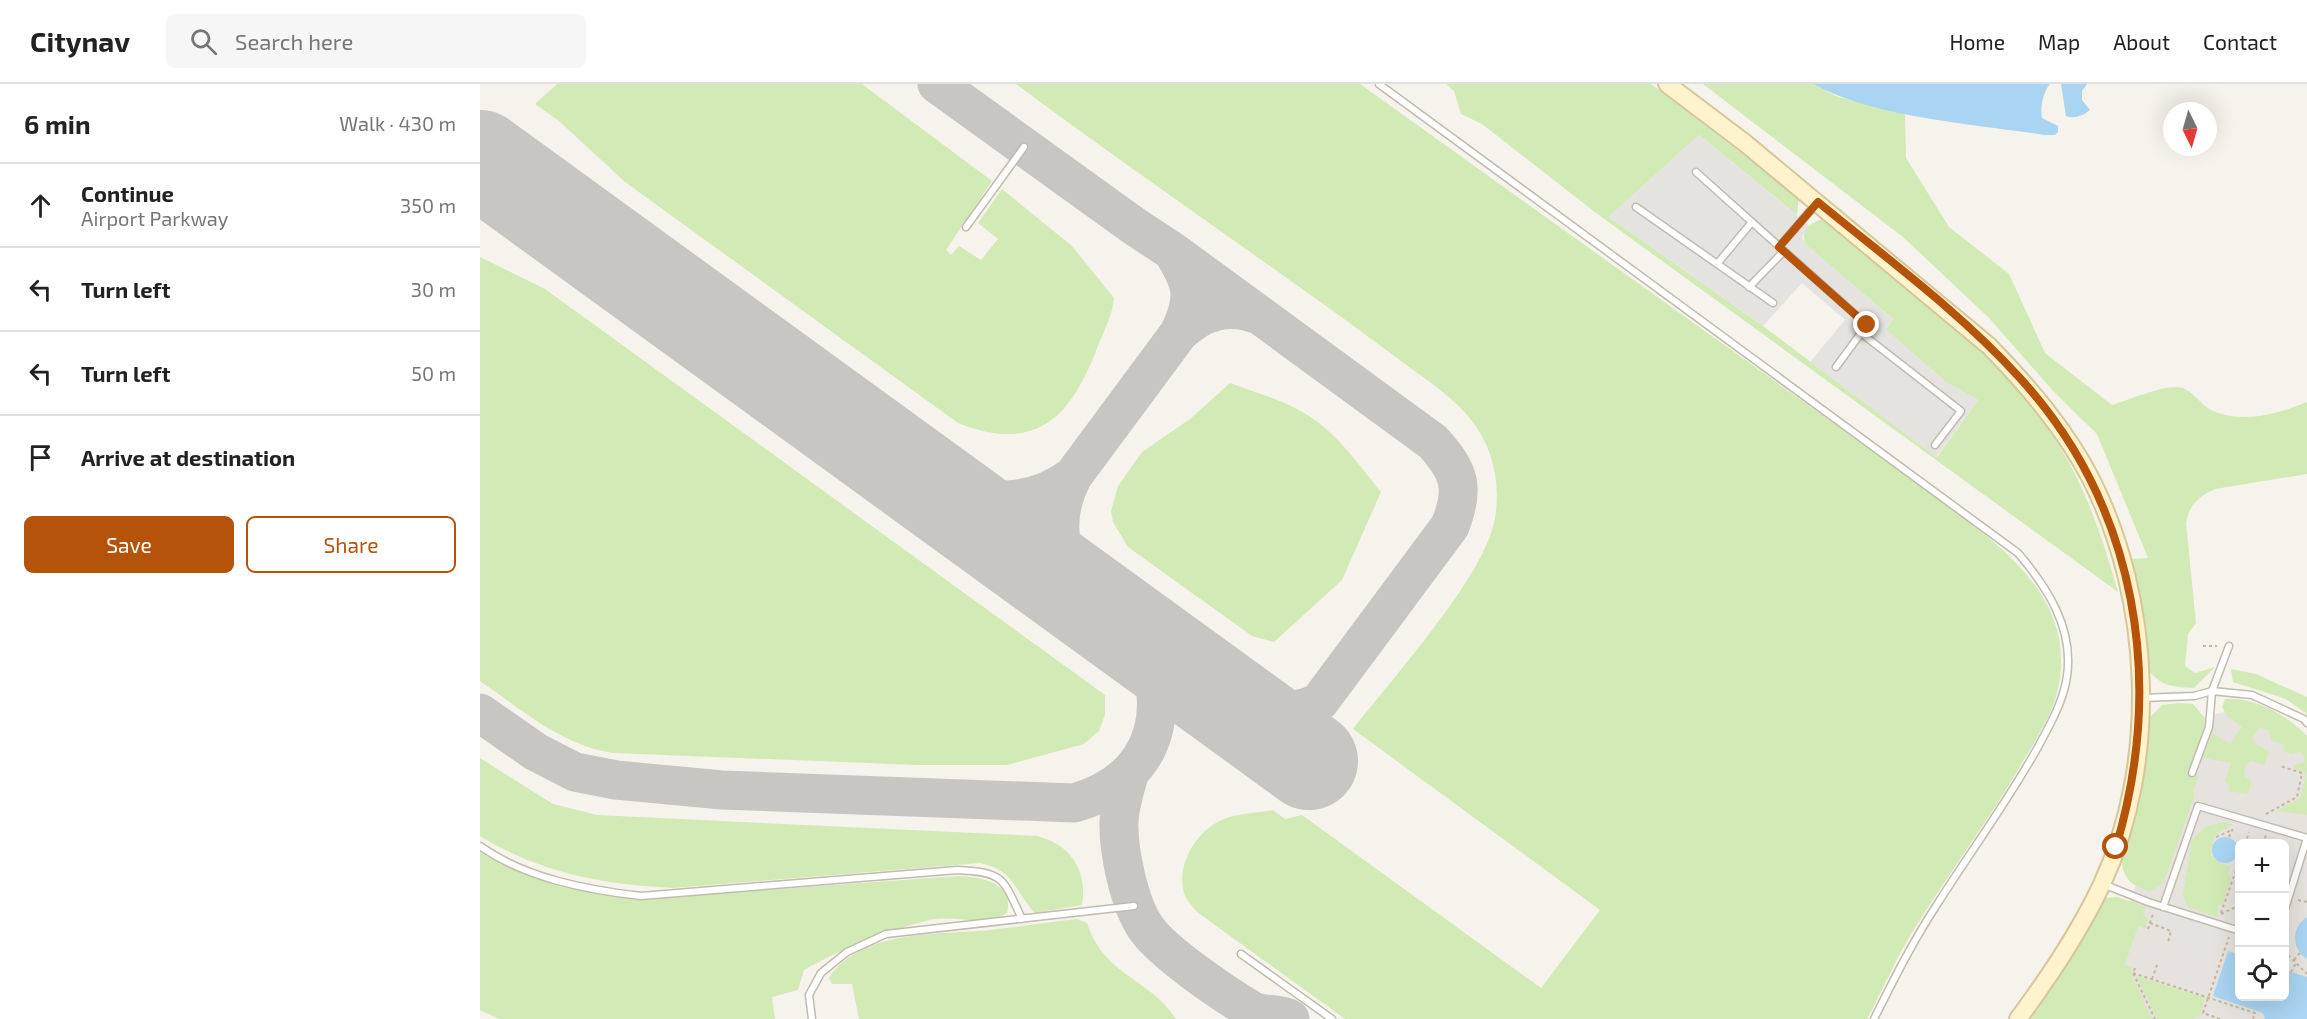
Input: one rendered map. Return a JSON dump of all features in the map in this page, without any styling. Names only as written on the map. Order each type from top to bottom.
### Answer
[{"type":"main road","points":[[1667,84],[1818,202],[1982,339],[2020,378],[2067,438],[2091,479],[2104,509],[2122,562],[2135,623],[2140,698],[2137,755],[2126,811],[2102,883],[2063,957],[2018,1019]]},
{"type":"lane","points":[[1379,84],[2018,553],[2035,573],[2057,610],[2067,644],[2067,676],[2062,697],[2020,780],[1912,943],[1874,1019]]},
{"type":"lane","points":[[966,227],[1024,147]]},
{"type":"lane","points":[[1696,172],[1867,325],[1836,367]]},
{"type":"lane","points":[[1749,287],[1818,202]]},
{"type":"lane","points":[[1636,207],[1773,303]]},
{"type":"lane","points":[[1717,264],[1752,222]]},
{"type":"lane","points":[[1861,333],[1961,411],[1935,445]]},
{"type":"lane","points":[[2192,773],[2209,727],[2212,691],[2223,668],[2229,646]]},
{"type":"lane","points":[[2140,698],[2194,696],[2212,691],[2252,695],[2304,719],[2307,723]]},
{"type":"lane","points":[[2159,906],[2198,806],[2307,838],[2289,886]]},
{"type":"lane","points":[[480,846],[524,868],[561,881],[602,891],[640,896],[957,870],[983,871],[1000,879],[1012,894],[1022,919]]},
{"type":"lane","points":[[2102,883],[2159,906],[2235,930]]},
{"type":"lane","points":[[812,1019],[809,995],[821,974],[866,941],[905,930],[1134,906]]},
{"type":"lane","points":[[1240,954],[1332,1019]]},
{"type":"path","points":[[2203,646],[2229,646]]},
{"type":"path","points":[[2252,822],[2297,797],[2302,773],[2280,766]]},
{"type":"path","points":[[2216,837],[2232,830]]},
{"type":"path","points":[[2235,873],[2221,915],[2235,908]]},
{"type":"path","points":[[2148,928],[2159,906]]},
{"type":"path","points":[[2150,923],[2171,931],[2168,942]]},
{"type":"path","points":[[2220,1019],[2203,1013],[2232,929]]},
{"type":"path","points":[[2291,972],[2300,953]]},
{"type":"path","points":[[2217,954],[2222,956]]},
{"type":"path","points":[[2289,956],[2307,974]]},
{"type":"path","points":[[2152,979],[2158,962]]},
{"type":"path","points":[[2214,964],[2219,966]]},
{"type":"path","points":[[2135,968],[2133,973],[2155,1019]]},
{"type":"path","points":[[2133,973],[2255,1013],[2253,1019]]},
{"type":"shaded area","points":[[1699,135],[1809,225],[1802,237],[1805,244],[1893,319],[1886,330],[1947,383],[1978,400],[1936,457],[1810,362],[1845,320],[1802,283],[1763,326],[1609,217]]},
{"type":"shaded area","points":[[2224,712],[2307,745],[2307,1019],[2102,1019],[2094,1008],[2192,720]]},
{"type":"shaded area","points":[[2148,902],[2226,927],[2216,958],[2171,945],[2176,930],[2153,923],[2154,920],[2143,916]]},
{"type":"green space","points":[[557,84],[862,84],[992,181],[946,250],[951,255],[959,246],[981,260],[998,239],[978,223],[1002,189],[1072,246],[1114,298],[1096,351],[1074,396],[1061,412],[1045,424],[1028,432],[1008,434],[985,431],[958,423],[625,182],[559,121],[535,104]]},
{"type":"green space","points":[[1016,84],[1360,84],[1952,508],[2001,548],[2030,578],[2042,595],[2058,634],[2061,668],[2053,706],[2012,781],[1911,934],[1867,1019],[1345,1019],[1197,912],[1185,896],[1182,882],[1186,860],[1196,841],[1204,832],[1222,820],[1273,810],[1285,819],[1302,815],[1541,988],[1600,910],[1353,729],[1456,597],[1488,541],[1497,505],[1496,479],[1490,455],[1472,421],[1450,398],[1426,379]]},
{"type":"green space","points":[[1446,84],[1651,84],[1799,197],[1797,215],[1699,135],[1609,217],[1763,326],[1937,457],[1978,400],[1947,383],[1886,330],[1893,319],[1805,244],[1804,235],[1807,228],[1823,219],[1948,321],[2006,378],[2032,408],[2067,459],[2085,495],[2100,533],[2118,592],[1596,213],[1482,124],[1461,114],[1454,91]]},
{"type":"green space","points":[[1703,84],[1813,84],[1838,97],[1905,113],[1906,158],[1949,227],[2009,274],[2045,353],[2112,405],[2152,391],[2175,387],[2191,393],[2213,411],[2236,417],[2272,414],[2307,402],[2307,474],[2215,489],[2200,498],[2190,511],[2186,523],[2196,623],[2188,634],[2185,666],[2195,673],[2215,667],[2194,688],[2165,683],[2150,672],[2131,559],[2148,558],[2097,434],[2055,393],[1989,318],[1903,237]]},
{"type":"green space","points":[[480,257],[545,289],[1105,695],[1105,715],[1099,731],[1084,744],[1007,765],[917,765],[614,753],[577,743],[560,735],[527,715],[480,681]]},
{"type":"green space","points":[[1230,383],[1295,408],[1321,424],[1353,457],[1381,492],[1342,580],[1274,642],[1252,636],[1128,547],[1113,522],[1111,511],[1118,486],[1142,452],[1190,419]]},
{"type":"green space","points":[[2231,669],[2256,674],[2307,697],[2307,714],[2286,699],[2233,682]]},
{"type":"green space","points":[[2225,699],[2259,704],[2291,721],[2307,736],[2307,815],[2276,811],[2300,798],[2306,776],[2304,772],[2293,768],[2294,765],[2303,763],[2305,757],[2300,752],[2292,754],[2283,751],[2285,745],[2272,741],[2269,730],[2259,728],[2253,736],[2254,743],[2269,751],[2264,765],[2252,761],[2246,764],[2244,776],[2252,781],[2248,794],[2228,791],[2230,784],[2225,782],[2231,763],[2203,758],[2212,733],[2230,744],[2242,727],[2227,716],[2222,707]]},
{"type":"green space","points":[[2193,704],[2204,717],[2204,729],[2187,776],[2192,779],[2199,775],[2193,792],[2195,794],[2163,884],[2150,891],[2129,881],[2122,865],[2122,859],[2150,717],[2162,705]]},
{"type":"green space","points":[[480,758],[553,804],[597,815],[1037,836],[1059,845],[1074,860],[1082,881],[1082,905],[1035,913],[1007,876],[992,866],[980,863],[673,888],[622,884],[573,875],[526,859],[480,836]]},
{"type":"green space","points":[[2223,822],[2233,824],[2214,836],[2211,854],[2216,861],[2230,867],[2228,874],[2231,879],[2223,904],[2218,906],[2218,917],[2188,907],[2183,895],[2192,840],[2205,827]]},
{"type":"green space","points":[[480,850],[537,878],[577,889],[640,899],[967,877],[985,880],[1001,888],[1006,894],[1007,913],[989,920],[949,918],[930,920],[865,941],[833,955],[804,970],[798,990],[772,997],[775,1019],[499,1019],[480,1010]]},
{"type":"green space","points":[[2118,897],[2146,907],[2143,916],[2148,918],[2145,928],[2138,926],[2125,964],[2132,967],[2131,973],[2152,1019],[2030,1019],[2071,958],[2105,898]]},
{"type":"green space","points":[[1077,919],[1087,923],[1095,941],[1105,955],[1154,995],[1176,1019],[859,1019],[852,984],[832,984],[829,978],[843,962],[881,943],[926,934],[990,930]]},
{"type":"green space","points":[[2136,976],[2205,998],[2200,1016],[2191,1019],[2157,1019]]},
{"type":"water","points":[[1813,84],[2050,84],[2043,100],[2042,118],[2058,126],[2058,132],[2055,135],[2045,135],[1895,112],[1838,96]]},
{"type":"water","points":[[2061,84],[2087,84],[2082,91],[2082,100],[2090,110],[2078,116],[2066,116]]},
{"type":"water","points":[[2225,837],[2234,841],[2234,859],[2225,863],[2216,859],[2212,850],[2216,841]]},
{"type":"water","points":[[2307,917],[2307,959],[2298,950],[2295,938],[2298,926]]},
{"type":"water","points":[[2228,951],[2235,954],[2235,1001],[2289,1001],[2289,971],[2307,977],[2307,1019],[2265,1019],[2263,1013],[2213,996]]},
{"type":"taxiway","points":[[937,84],[1172,251],[1433,442],[1454,472],[1458,491],[1455,513],[1450,526],[1320,701],[1311,706],[1290,710],[1236,708]]},
{"type":"taxiway","points":[[1172,251],[1184,273],[1190,291],[1188,310],[1179,333],[1197,319],[1216,311],[1248,311],[1259,315]]},
{"type":"taxiway","points":[[1073,476],[1179,333]]},
{"type":"taxiway","points":[[929,483],[965,496],[1002,500],[1021,499],[1039,494],[1073,476],[1061,511],[1062,543],[1073,573],[1095,603]]},
{"type":"taxiway","points":[[480,713],[536,752],[575,772],[616,780],[722,790],[1074,803],[1114,785],[1129,773],[1141,758],[1150,741],[1155,722],[1154,678],[1138,635]]},
{"type":"taxiway","points":[[1130,772],[1120,815],[1120,847],[1134,905],[1146,928],[1165,949],[1239,1003],[1256,1012],[1290,1019]]},
{"type":"runway","points":[[480,159],[1309,761]]},
{"type":"route","points":[[1867,325],[1779,247],[1818,202],[1989,346],[2049,413],[2091,479],[2104,509],[2125,573],[2139,657],[2140,698],[2137,755],[2116,847]]}]
